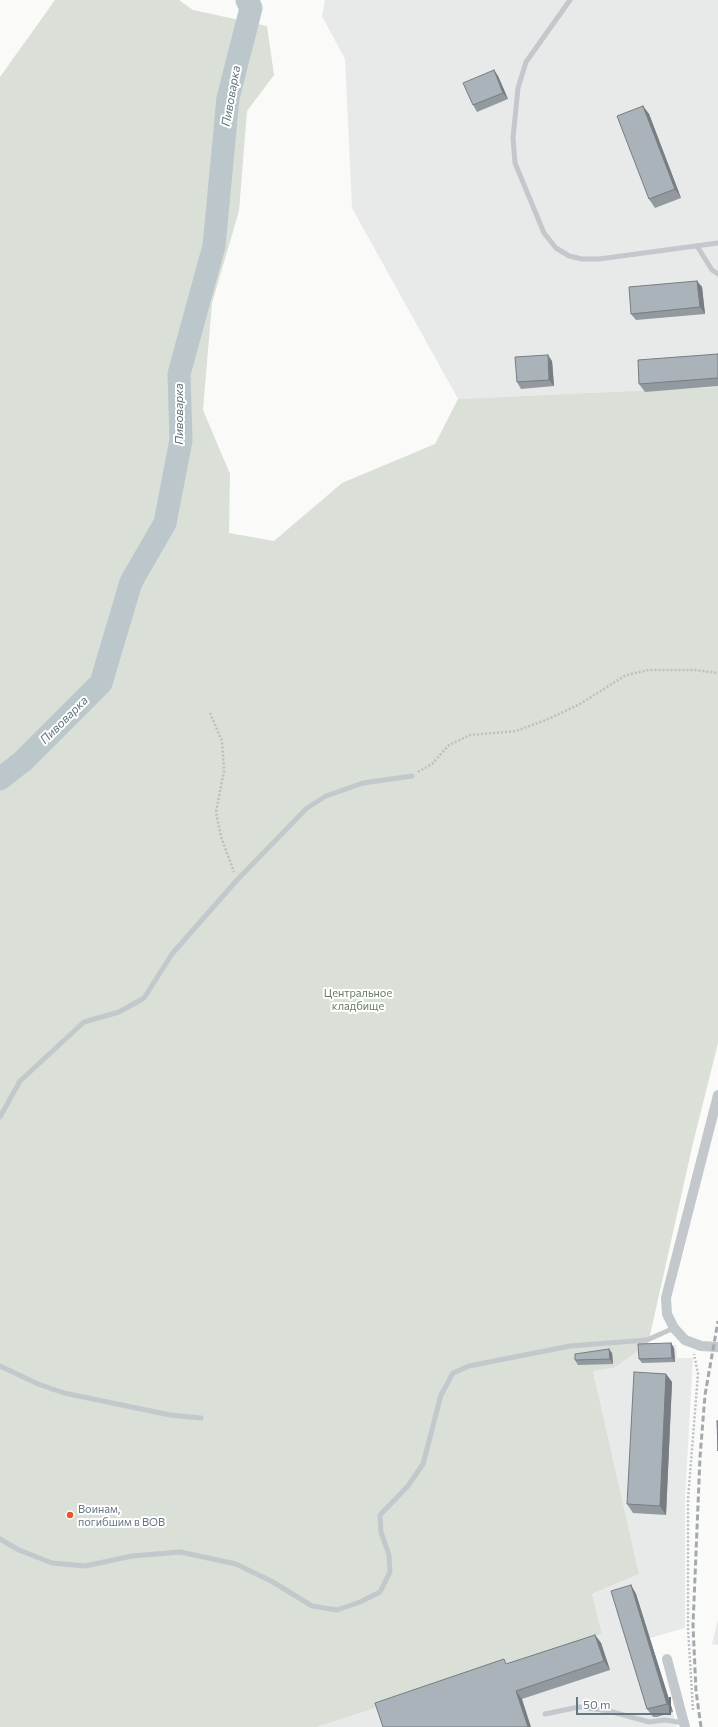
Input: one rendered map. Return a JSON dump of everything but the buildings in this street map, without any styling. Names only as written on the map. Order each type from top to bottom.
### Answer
[{"type":"street","points":[[718,1095],[666,1298],[667,1314],[674,1328],[686,1340],[701,1346],[718,1347]]},
{"type":"street","points":[[668,1659],[684,1725]]},
{"type":"lane","points":[[570,0],[539,41],[526,62],[518,88],[513,138],[515,163],[544,233],[556,248],[569,256],[582,259],[599,259],[718,243]]},
{"type":"lane","points":[[697,246],[712,270],[718,274]]},
{"type":"lane","points":[[0,1117],[20,1081],[84,1022],[119,1012],[144,998],[172,954],[237,880],[307,808],[326,796],[363,783],[412,776]]},
{"type":"lane","points":[[0,1539],[19,1550],[52,1563],[85,1566],[132,1556],[180,1552],[236,1564],[273,1582],[312,1606],[337,1610],[360,1602],[380,1592],[390,1572],[389,1555],[380,1532],[380,1515],[408,1486],[423,1464],[441,1395],[453,1373],[469,1366],[570,1346],[647,1340],[674,1328]]},
{"type":"lane","points":[[0,1366],[38,1384],[64,1393],[170,1415],[201,1418]]},
{"type":"lane","points":[[545,1714],[580,1707],[609,1711],[650,1722],[665,1720],[684,1725]]},
{"type":"path","points":[[412,776],[432,764],[450,745],[470,735],[516,732],[580,704],[626,675],[649,670],[694,670],[718,673]]},
{"type":"path","points":[[210,713],[222,741],[224,771],[216,812],[221,838],[237,880]]},
{"type":"path","points":[[686,1340],[695,1356],[698,1374],[688,1499],[688,1628],[694,1717]]},
{"type":"shaded area","points":[[325,0],[718,0],[718,387],[458,399],[352,208],[345,59],[322,16]]},
{"type":"shaded area","points":[[648,1344],[676,1345],[677,1358],[693,1358],[685,1499],[685,1628],[650,1638],[677,1727],[317,1727],[602,1634],[592,1594],[639,1574],[593,1371],[614,1368]]},
{"type":"shaded area","points":[[718,1619],[718,1645],[712,1644]]},
{"type":"green space","name":"Центральное кладбище","points":[[55,0],[179,0],[193,10],[267,26],[274,75],[247,111],[239,211],[212,303],[203,410],[230,474],[229,533],[274,541],[342,483],[435,444],[458,399],[718,387],[718,1043],[693,1143],[648,1344],[614,1368],[593,1371],[639,1574],[592,1594],[602,1634],[317,1727],[0,1727],[0,77]]},
{"type":"waterway","name":"Пивоварка","points":[[0,779],[23,761],[101,683],[131,582],[165,523],[181,440],[179,374],[214,246],[228,98],[251,8],[247,0]]},
{"type":"railway","points":[[701,1727],[696,1691],[693,1625],[700,1457],[705,1395],[718,1321]]},
{"type":"place","name":"Воинам, погибшим в ВОВ","points":[[70,1515]]}]
